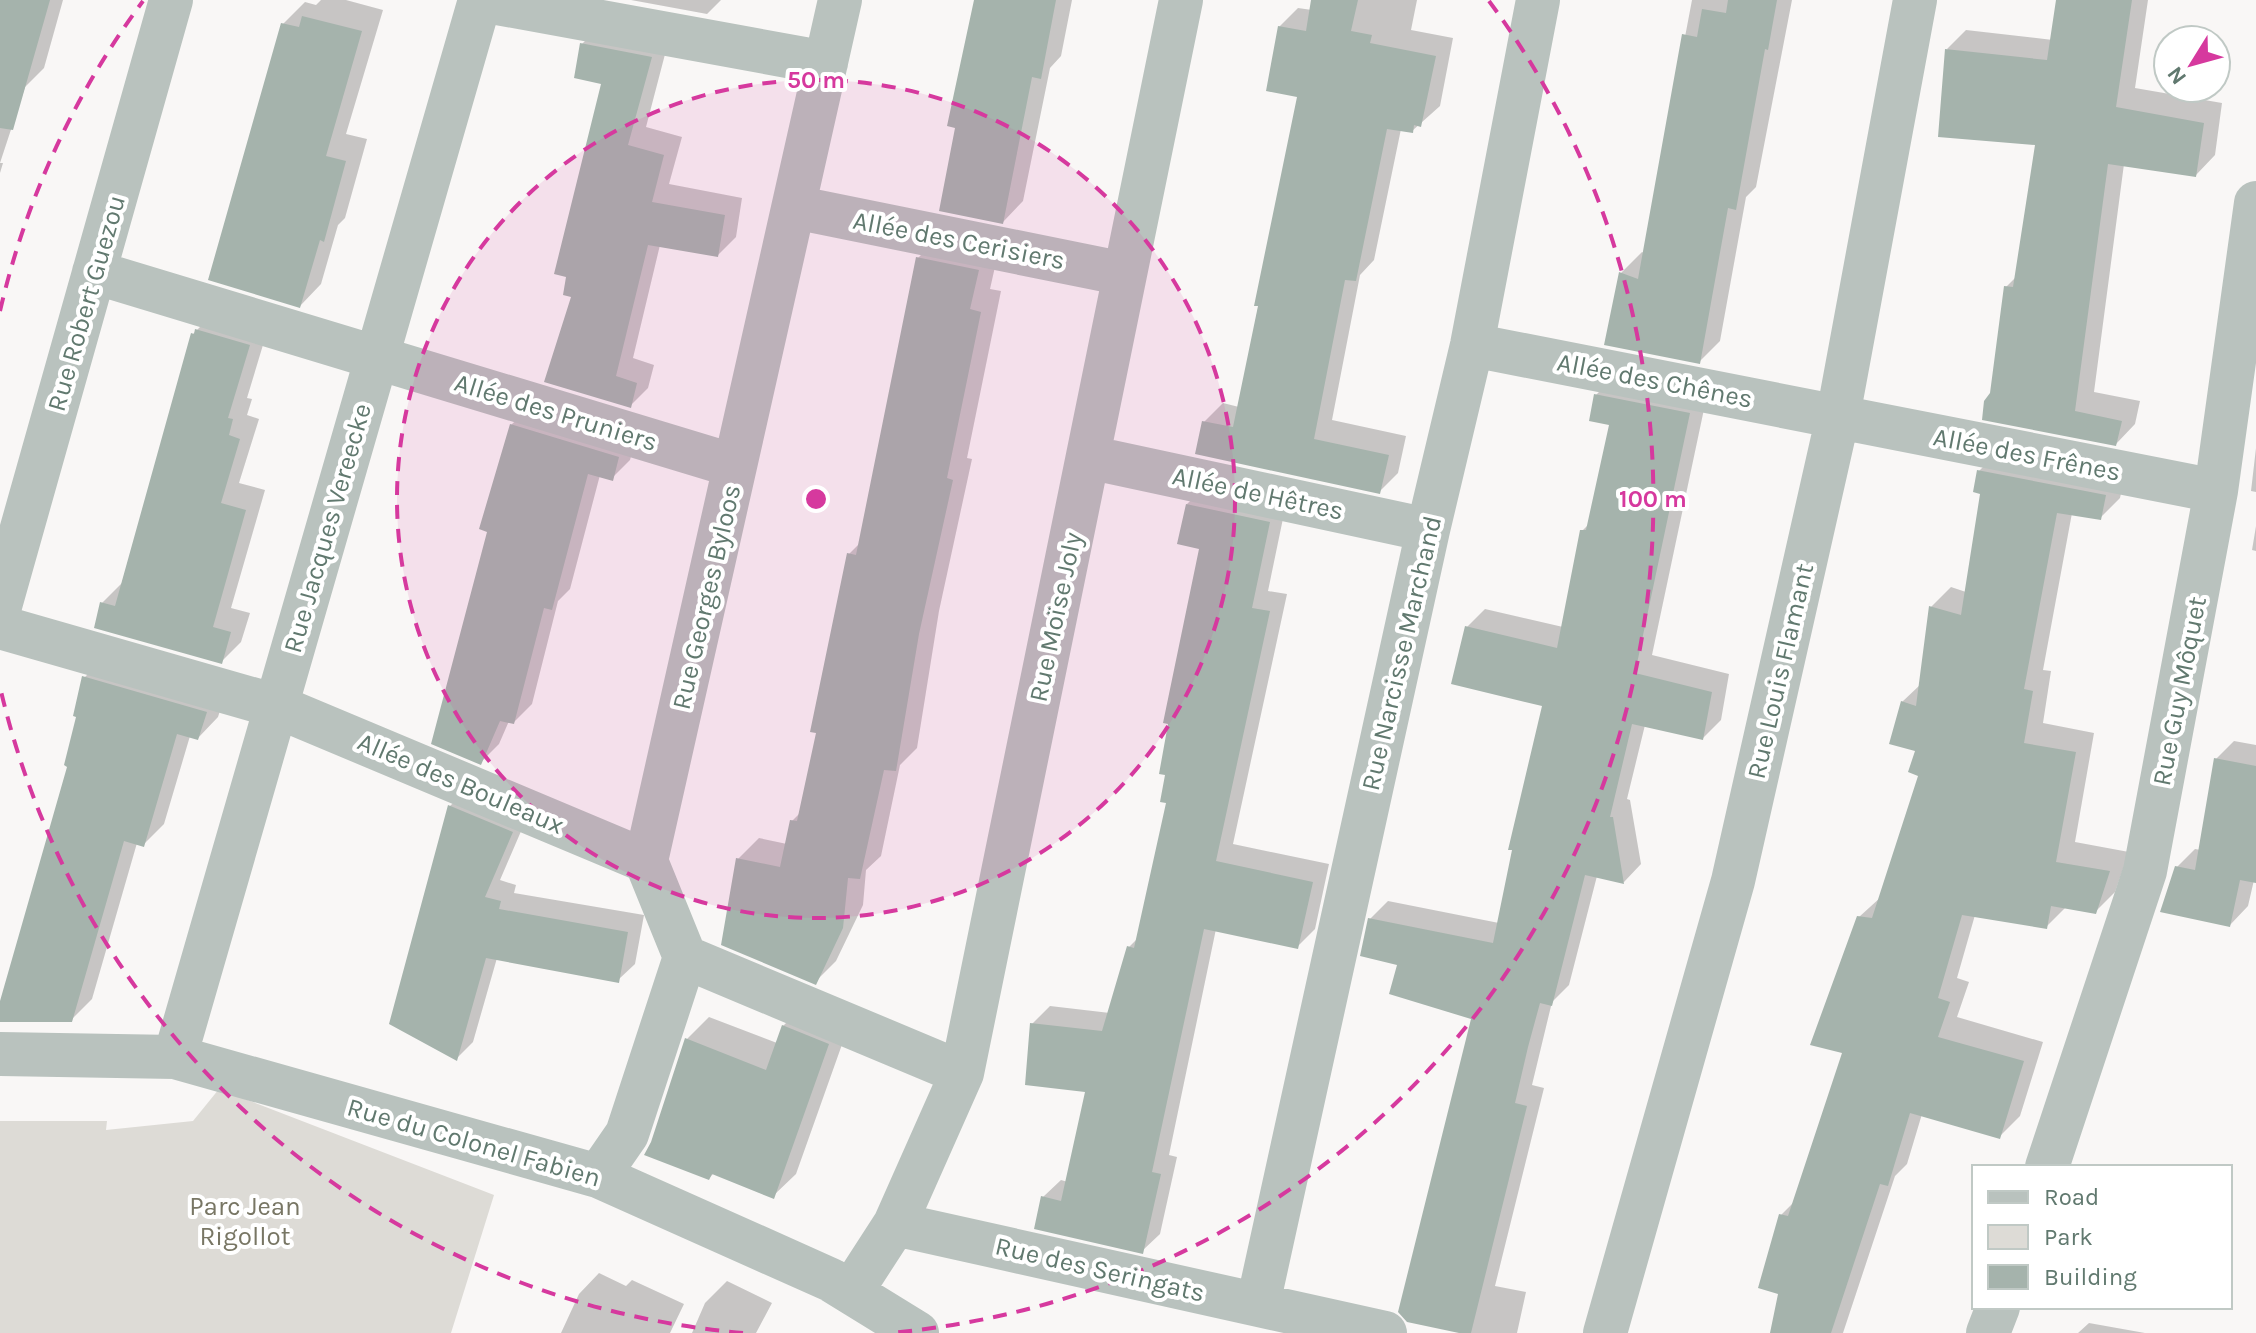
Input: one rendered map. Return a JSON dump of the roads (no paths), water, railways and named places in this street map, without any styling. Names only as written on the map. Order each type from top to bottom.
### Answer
[{"type":"street","name":"Rue Robert Guezou","points":[[0,606],[171,0]]},
{"type":"street","points":[[481,0],[826,63]]},
{"type":"street","name":"Rue Jacques Vereecke","points":[[175,1057],[481,0]]},
{"type":"street","name":"Rue Georges Byloos","points":[[646,861],[840,0]]},
{"type":"street","name":"Rue Moïse Joly","points":[[895,1224],[962,1073],[1181,0]]},
{"type":"street","name":"Rue Narcisse Marchand","points":[[1258,1304],[1428,530],[1472,345],[1538,0]]},
{"type":"street","name":"Rue Louis Flamant","points":[[1605,1333],[1733,881],[1838,416],[1915,0]]},
{"type":"street","name":"Rue Guy Môquet","points":[[2048,1165],[2145,871],[2216,491],[2256,203]]},
{"type":"street","name":"Allée des Cerisiers","points":[[794,207],[1125,274]]},
{"type":"street","name":"Allée des Pruniers","points":[[94,272],[735,466]]},
{"type":"street","name":"Allée des Chênes","points":[[1472,345],[1838,416]]},
{"type":"street","name":"Allée des Frênes","points":[[1838,416],[2216,491]]},
{"type":"street","name":"Allée de Hêtres","points":[[1088,457],[1428,530]]},
{"type":"street","name":"Allée des Bouleaux","points":[[0,627],[276,706],[646,861]]},
{"type":"street","points":[[598,1176],[627,1134],[685,957],[646,861]]},
{"type":"street","points":[[685,957],[962,1073]]},
{"type":"street","name":"Rue du Colonel Fabien","points":[[0,1054],[175,1057],[598,1176],[831,1280],[917,1333]]},
{"type":"street","points":[[851,1292],[895,1224]]},
{"type":"street","name":"Rue des Seringats","points":[[895,1224],[1385,1333]]},
{"type":"street","points":[[1988,1333],[1997,1309]]},
{"type":"park label","name":"Parc Jean Rigollot","points":[[245,1221]]}]
